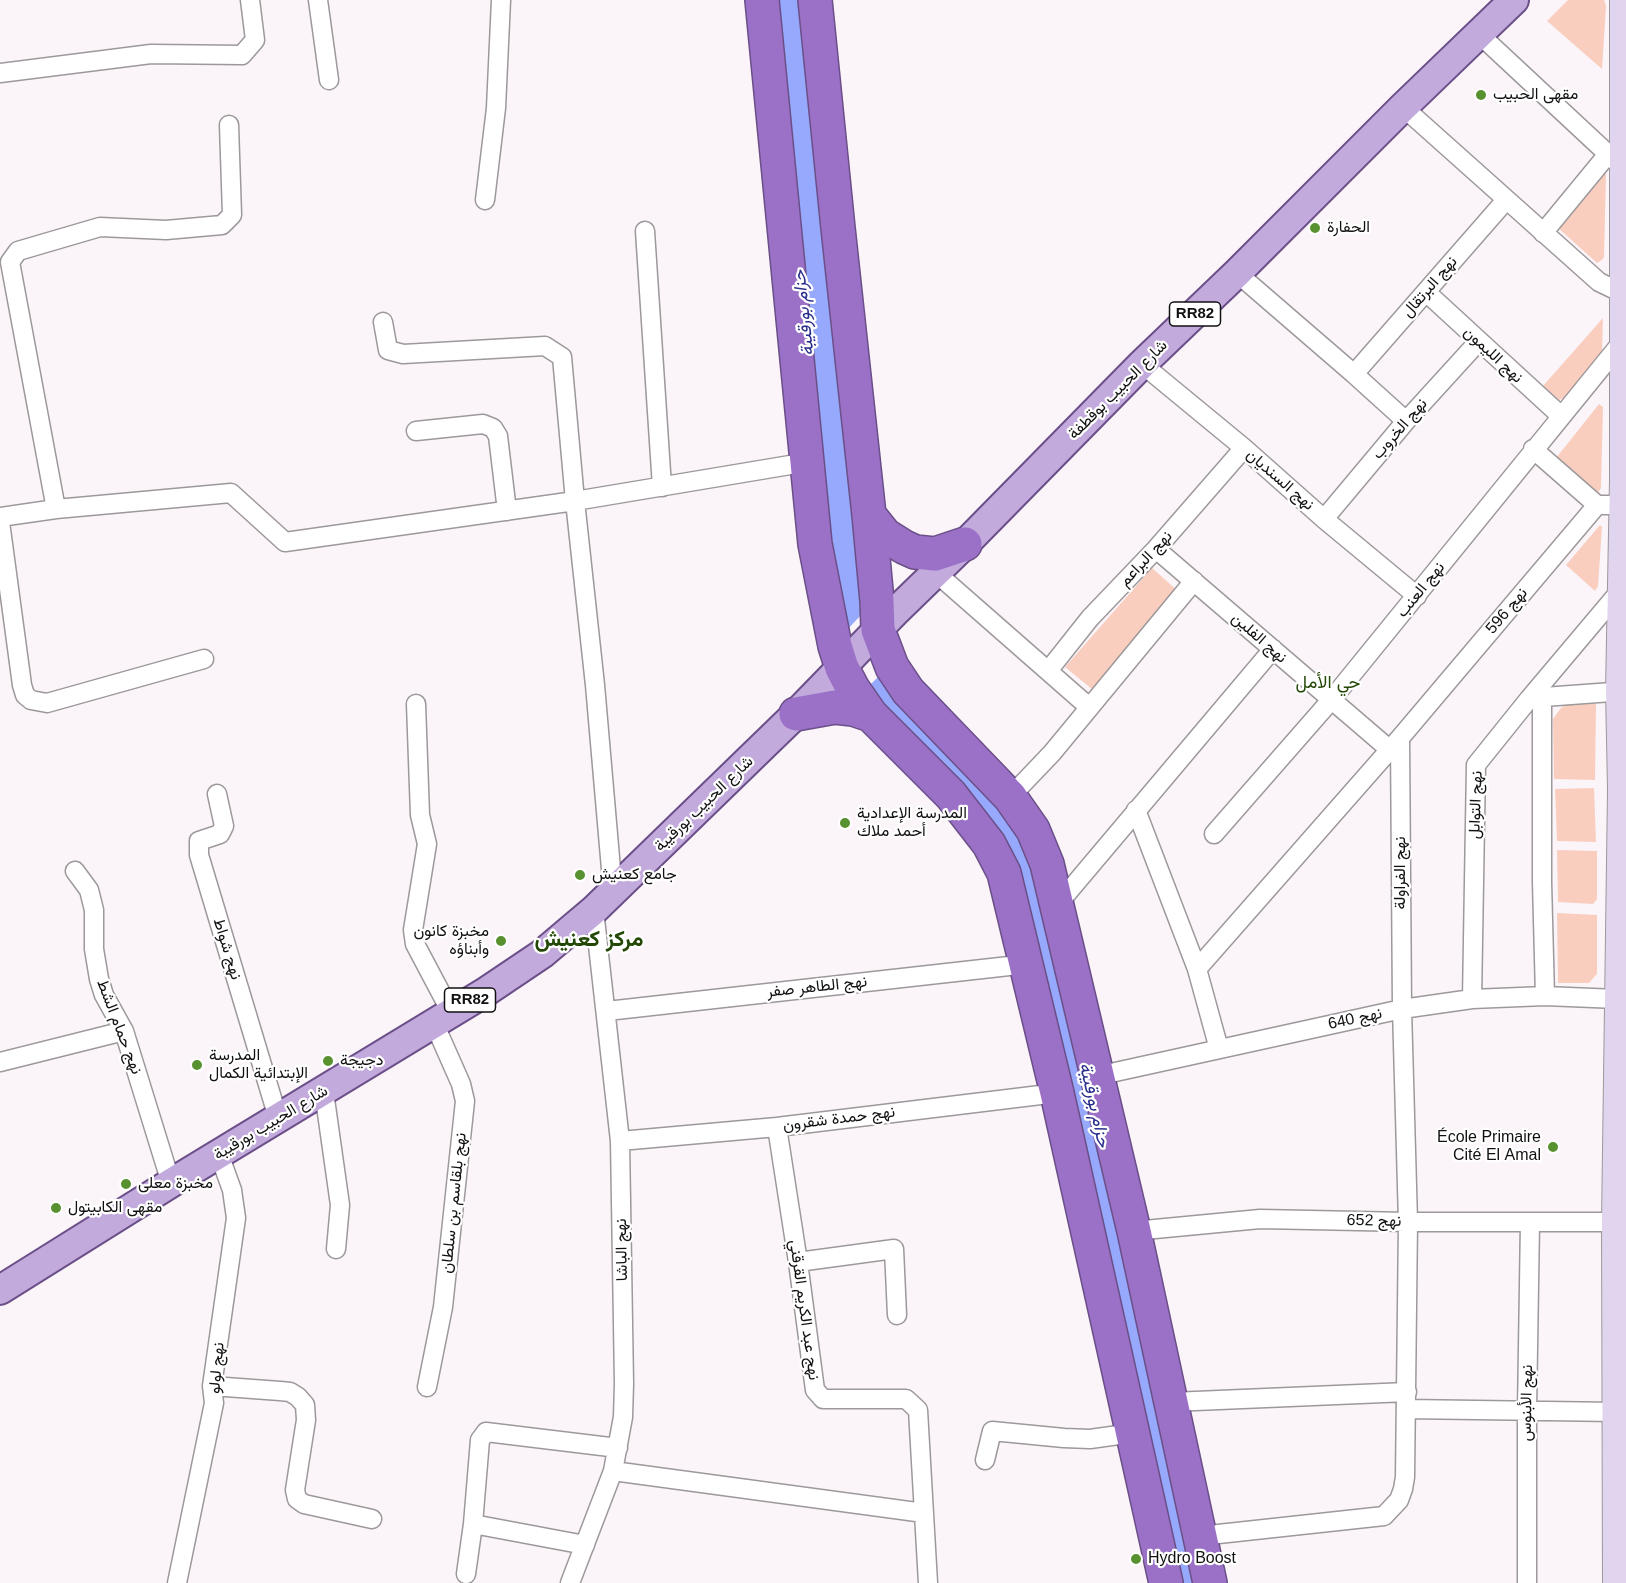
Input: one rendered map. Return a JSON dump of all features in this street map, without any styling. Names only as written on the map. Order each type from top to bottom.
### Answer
[{"type":"highway","points":[[762,0],[815,544],[835,646],[842,668],[871,715],[951,795],[989,844],[1004,873],[1057,1093],[1167,1583]]},
{"type":"highway","points":[[815,0],[837,228],[878,601],[878,630],[892,667],[908,692],[1010,797],[1033,830],[1047,864],[1134,1231],[1210,1583]]},
{"type":"highway","points":[[869,515],[885,535],[915,552],[934,554],[965,544]]},
{"type":"highway","points":[[796,714],[835,707],[853,709],[871,715]]},
{"type":"main road","name":"شارع الحبيب بوقطفة","points":[[878,630],[1402,106],[1514,0]]},
{"type":"main road","name":"شارع الحبيب بورقيبة","points":[[0,1290],[484,993],[542,954],[604,901],[796,714],[878,630]]},
{"type":"street","points":[[0,74],[151,54],[242,55],[255,40],[250,0]]},
{"type":"street","points":[[318,0],[329,80]]},
{"type":"street","points":[[484,200],[496,108],[501,0]]},
{"type":"street","points":[[1616,1583],[1616,1412],[1621,1308],[1615,1222],[1623,789],[1620,591],[1624,505],[1622,342],[1625,295],[1616,161],[1625,69],[1623,0]]},
{"type":"street","points":[[1479,34],[1616,161]]},
{"type":"street","points":[[1402,106],[1599,282],[1625,295]]},
{"type":"street","points":[[56,509],[10,262],[18,251],[100,227],[166,230],[222,225],[232,215],[229,125]]},
{"type":"street","points":[[1543,233],[1616,161]]},
{"type":"street","name":"نهج البرتقال","points":[[1354,374],[1506,200]]},
{"type":"street","points":[[645,231],[662,487]]},
{"type":"street","points":[[1237,273],[1406,422]]},
{"type":"street","name":"نهج الليمون","points":[[1426,292],[1561,416]]},
{"type":"street","name":"نهج الباشا","points":[[383,322],[388,350],[403,354],[545,346],[562,357],[595,685],[607,1011],[620,1141],[624,1384],[623,1417],[613,1471],[570,1583]]},
{"type":"street","name":"نهج الخروب","points":[[1323,519],[1478,342]]},
{"type":"street","name":"نهج العنب","points":[[1214,834],[1332,699],[1622,342]]},
{"type":"street","name":"نهج السنديان","points":[[1142,364],[1417,596]]},
{"type":"street","points":[[416,431],[483,424],[493,428],[498,436],[507,511]]},
{"type":"street","name":"نهج البراعم","points":[[1048,671],[1090,618],[1156,549],[1244,448]]},
{"type":"street","points":[[1533,449],[1597,505],[1624,505]]},
{"type":"street","points":[[0,517],[56,509],[231,493],[285,542],[575,501],[808,462]]},
{"type":"street","name":"نهج 596","points":[[1197,969],[1395,744],[1597,505]]},
{"type":"street","points":[[0,522],[22,685],[25,694],[31,700],[46,703],[204,659]]},
{"type":"street","name":"نهج الفلين","points":[[1156,549],[1332,699],[1395,744]]},
{"type":"street","points":[[935,572],[1089,706]]},
{"type":"street","points":[[1010,797],[1052,753],[1194,581]]},
{"type":"street","name":"نهج التوابل","points":[[1472,999],[1476,765],[1535,698],[1620,591]]},
{"type":"street","points":[[1058,904],[1273,649]]},
{"type":"street","points":[[1545,996],[1535,698],[1623,691]]},
{"type":"street","name":"نهج بلقاسم بن سلطان","points":[[416,704],[420,815],[427,844],[413,930],[415,944],[442,1018],[465,1101],[443,1307],[427,1387]]},
{"type":"street","name":"نهج الفراولة","points":[[1200,1536],[1384,1516],[1399,1500],[1403,1489],[1408,1222],[1395,744]]},
{"type":"street","name":"نهج شواط","points":[[217,794],[224,826],[220,834],[199,842],[199,855],[278,1118]]},
{"type":"street","points":[[1136,810],[1197,969],[1219,1049]]},
{"type":"street","name":"نهج حمام الشط","points":[[75,871],[89,890],[94,910],[94,949],[99,979],[104,994],[124,1030],[171,1183]]},
{"type":"street","name":"نهج الطاهر صفر","points":[[607,1011],[1027,964]]},
{"type":"street","name":"نهج 640","points":[[1097,1076],[1402,1009],[1472,999],[1620,991]]},
{"type":"street","points":[[0,1062],[124,1030]]},
{"type":"street","points":[[324,1092],[340,1205],[336,1248]]},
{"type":"street","name":"نهج حمدة شقرون","points":[[620,1141],[777,1127],[1057,1093]]},
{"type":"street","name":"نهج عبد الكريم القرقني","points":[[777,1127],[815,1390],[823,1399],[906,1399],[918,1410],[928,1583]]},
{"type":"street","name":"نهج لولو","points":[[177,1583],[214,1403],[212,1386],[236,1218],[232,1191],[219,1154]]},
{"type":"street","name":"نهج 652","points":[[1134,1231],[1260,1219],[1615,1222]]},
{"type":"street","name":"نهج الأبنوس","points":[[1527,1583],[1530,1222]]},
{"type":"street","points":[[798,1262],[894,1249],[897,1315]]},
{"type":"street","points":[[212,1386],[280,1390],[298,1397],[305,1405],[306,1420],[295,1490],[297,1499],[304,1504],[372,1519]]},
{"type":"street","points":[[1172,1402],[1406,1400],[1527,1411],[1616,1412]]},
{"type":"street","points":[[985,1460],[992,1431],[1072,1438],[1133,1433]]},
{"type":"street","points":[[466,1574],[474,1524],[480,1440],[486,1432],[618,1448]]},
{"type":"street","points":[[613,1471],[924,1513]]},
{"type":"street","points":[[474,1524],[585,1545]]},
{"type":"shaded area","points":[[1568,0],[1604,0],[1606,6],[1602,69],[1547,21]]},
{"type":"shaded area","points":[[1602,173],[1606,174],[1604,257],[1597,263],[1557,227]]},
{"type":"shaded area","points":[[1603,318],[1602,352],[1564,398],[1559,400],[1543,386]]},
{"type":"shaded area","points":[[1599,404],[1603,407],[1601,488],[1598,493],[1556,458]]},
{"type":"shaded area","points":[[1600,525],[1602,527],[1598,586],[1595,591],[1566,565]]},
{"type":"shaded area","points":[[1152,568],[1179,592],[1093,690],[1065,667]]},
{"type":"shaded area","points":[[1568,703],[1596,704],[1595,780],[1554,779],[1553,719]]},
{"type":"shaded area","points":[[1594,788],[1596,842],[1557,841],[1555,789]]},
{"type":"shaded area","points":[[1557,850],[1597,851],[1597,899],[1593,904],[1558,902]]},
{"type":"shaded area","points":[[1557,913],[1597,915],[1597,974],[1589,983],[1558,983]]},
{"type":"water","name":"حزام بورقيبة","points":[[771,0],[807,0],[862,614],[845,632],[830,571]]},
{"type":"water","points":[[882,673],[1021,827],[1202,1583],[1176,1583],[1021,898],[866,689]]},
{"type":"place","name":"مقهى الحبيب","points":[[1481,95]]},
{"type":"place","name":"الحفارة","points":[[1315,228]]},
{"type":"place","name":"المدرسة الإعدادية أحمد ملاك","points":[[845,823]]},
{"type":"place","name":"جامع كعنيش","points":[[580,875]]},
{"type":"place","name":"مخبزة كانون وأبناؤه","points":[[501,941]]},
{"type":"place","name":"دجيجة","points":[[328,1061]]},
{"type":"place","name":"المدرسة الإبتدائية الكمال","points":[[197,1065]]},
{"type":"place","name":"École Primaire Cité El Amal","points":[[1553,1147]]},
{"type":"place","name":"مخبزة معلى","points":[[126,1184]]},
{"type":"place","name":"مقهى الكابيتول","points":[[56,1208]]},
{"type":"place","name":"Hydro Boost","points":[[1136,1559]]},
{"type":"district","name":"حي الأمل","points":[[1328,683]]},
{"type":"district","name":"مركز كعنيش","points":[[589,940]]}]
